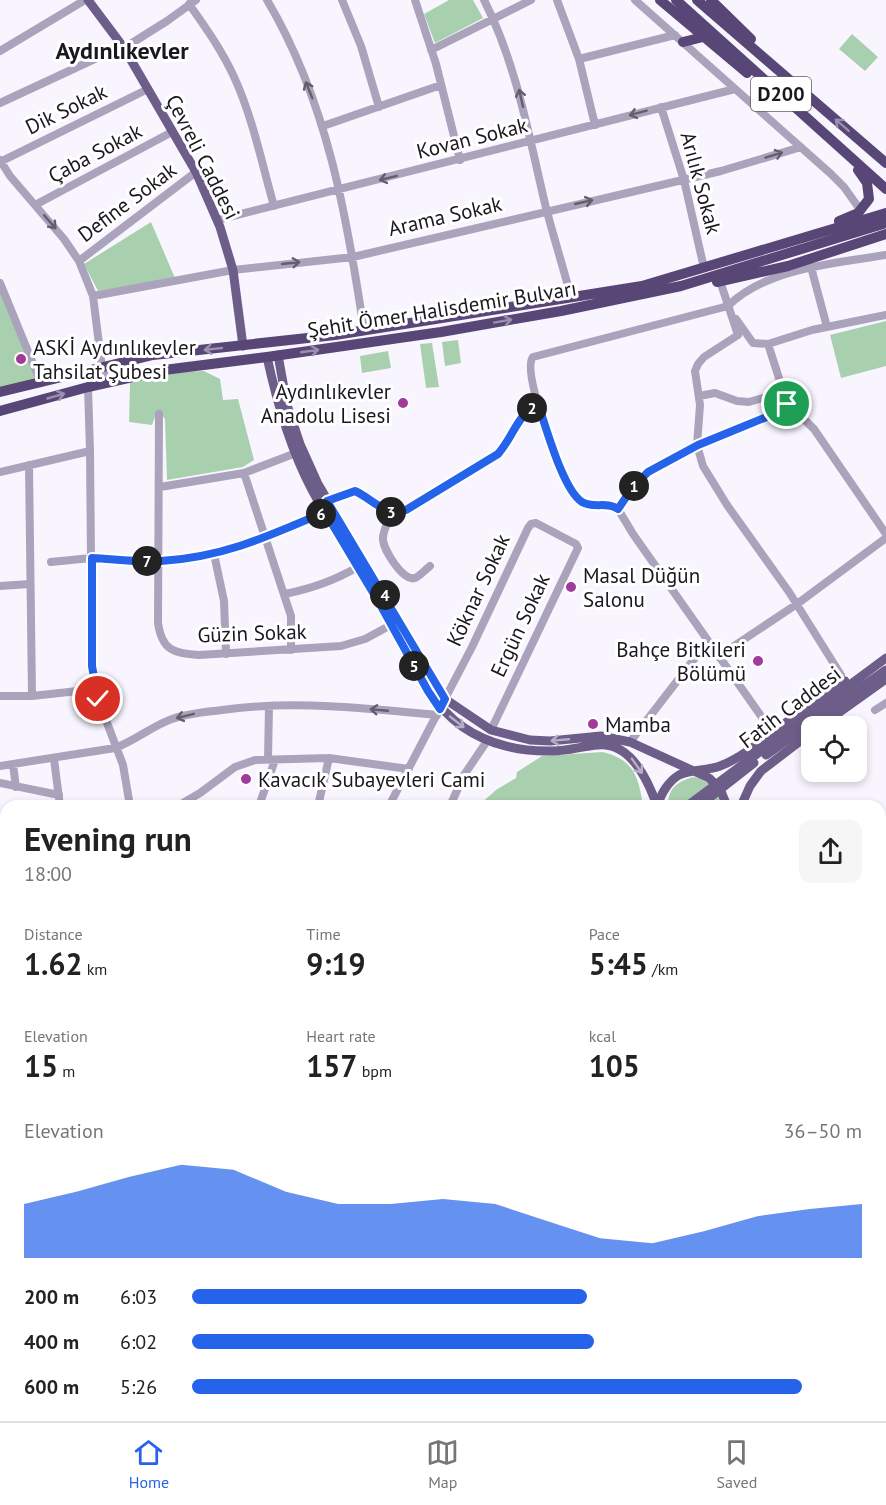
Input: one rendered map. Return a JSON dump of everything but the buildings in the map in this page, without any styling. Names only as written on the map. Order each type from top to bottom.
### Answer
[{"type":"highway","points":[[660,0],[746,72],[802,113]]},
{"type":"highway","name":"D200","points":[[676,0],[886,189]]},
{"type":"highway","name":"D200","points":[[697,0],[886,163]]},
{"type":"highway","points":[[711,0],[748,35],[774,67]]},
{"type":"highway","points":[[679,38],[703,37]]},
{"type":"highway","points":[[821,130],[867,183],[870,196],[857,213]]},
{"type":"highway","points":[[787,244],[857,213],[869,213],[881,220],[856,241],[836,251]]},
{"type":"highway","name":"Şehit Ömer Halisdemir Bulvarı","points":[[0,392],[153,355],[364,330],[553,302],[642,286],[787,244],[881,220]]},
{"type":"highway","name":"Şehit Ömer Halisdemir Bulvarı","points":[[0,411],[108,382],[164,370],[441,332],[561,311],[681,286],[881,220]]},
{"type":"highway","points":[[561,311],[577,310],[788,266],[886,234]]},
{"type":"main road","name":"Çevreli Caddesi","points":[[87,0],[124,48],[196,172],[217,220],[233,270],[243,346]]},
{"type":"main road","points":[[273,356],[282,420],[312,489],[439,712],[487,741],[502,746],[556,751],[601,744],[619,749],[633,759],[650,785],[656,800]]},
{"type":"main road","points":[[273,356],[300,444],[327,501],[445,699],[491,730],[530,740],[550,741],[601,736],[630,742],[709,778],[720,789],[725,800]]},
{"type":"main road","points":[[659,800],[664,790],[678,776],[729,762],[886,652]]},
{"type":"main road","name":"Fatih Caddesi","points":[[695,800],[886,658]]},
{"type":"main road","name":"Fatih Caddesi","points":[[707,800],[760,759],[886,670]]},
{"type":"main road","points":[[834,716],[886,679]]},
{"type":"main road","points":[[744,800],[755,777],[801,739]]},
{"type":"street","points":[[0,51],[87,0]]},
{"type":"street","points":[[267,0],[292,49],[323,126],[353,257],[364,330]]},
{"type":"street","points":[[342,0],[361,46],[379,107]]},
{"type":"street","points":[[415,0],[431,50],[460,160]]},
{"type":"street","points":[[484,0],[493,18],[518,87],[547,211],[571,297]]},
{"type":"street","points":[[431,50],[531,0]]},
{"type":"street","points":[[557,0],[579,58],[595,124]]},
{"type":"street","points":[[635,0],[844,187],[857,213]]},
{"type":"street","points":[[0,103],[99,57],[124,48],[192,2],[235,78],[249,114],[274,206]]},
{"type":"street","points":[[579,58],[679,38]]},
{"type":"street","points":[[323,126],[441,86]]},
{"type":"street","name":"Dik Sokak","points":[[0,161],[148,89]]},
{"type":"street","name":"Kovan Sokak","points":[[217,220],[735,89]]},
{"type":"street","name":"Arılık Sokak","points":[[661,107],[684,180],[704,268]]},
{"type":"street","name":"Çaba Sokak","points":[[35,205],[172,132]]},
{"type":"street","name":"Arama Sokak","points":[[93,296],[233,270],[353,257],[721,171],[801,147]]},
{"type":"street","points":[[0,161],[64,239],[79,261],[93,296],[102,368],[108,382]]},
{"type":"street","name":"Define Sokak","points":[[79,261],[196,172]]},
{"type":"street","points":[[768,726],[633,534],[618,509],[608,504],[584,503],[573,493],[561,468],[538,404],[529,369],[530,361],[533,357],[729,308],[737,297],[768,280],[811,267],[886,255]]},
{"type":"street","points":[[811,267],[827,327]]},
{"type":"street","points":[[720,281],[738,335],[704,357],[695,371],[700,405],[698,445],[704,466],[727,505],[797,604],[841,675]]},
{"type":"street","points":[[0,283],[40,383]]},
{"type":"street","points":[[729,308],[753,343],[768,344],[827,327],[886,315]]},
{"type":"street","points":[[719,656],[797,604],[886,536],[814,429],[787,404],[768,344]]},
{"type":"street","points":[[88,387],[92,666],[98,699],[123,765],[129,800]]},
{"type":"street","points":[[699,396],[714,393],[737,401],[749,402],[783,392]]},
{"type":"street","points":[[327,501],[355,491],[392,513],[406,510],[498,454],[505,447],[525,412],[538,404]]},
{"type":"street","points":[[618,509],[633,487],[648,472],[698,445],[791,407]]},
{"type":"street","name":"Güzin Sokak","points":[[159,414],[158,623],[164,643],[172,650],[181,653],[226,654],[291,650],[341,646],[365,639],[391,625]]},
{"type":"street","points":[[0,472],[90,452]]},
{"type":"street","points":[[160,487],[244,473],[296,453]]},
{"type":"street","points":[[29,465],[32,696]]},
{"type":"street","points":[[244,473],[291,616],[291,650]]},
{"type":"street","points":[[51,562],[92,558],[160,561],[214,554],[266,538],[325,512]]},
{"type":"street","points":[[392,513],[384,531],[383,540],[402,574],[408,578],[414,578],[430,566]]},
{"type":"street","name":"Köknar Sokak","points":[[392,800],[472,647],[528,528],[531,524],[536,523],[569,540]]},
{"type":"street","name":"Ergün Sokak","points":[[491,730],[578,548],[569,540]]},
{"type":"street","points":[[214,554],[224,601],[226,654]]},
{"type":"street","points":[[285,594],[320,586],[358,567]]},
{"type":"street","points":[[0,586],[30,584]]},
{"type":"street","points":[[630,742],[708,641]]},
{"type":"street","points":[[0,696],[32,696],[96,689]]},
{"type":"street","points":[[875,710],[886,703]]},
{"type":"street","points":[[0,766],[115,748],[171,719],[195,713],[269,706],[439,712]]},
{"type":"street","points":[[261,800],[272,759],[269,706]]},
{"type":"street","points":[[453,800],[464,775],[487,741]]},
{"type":"street","points":[[320,800],[330,758]]},
{"type":"street","points":[[188,800],[235,768],[255,760],[330,758],[409,769]]},
{"type":"street","points":[[54,759],[59,800]]},
{"type":"street","points":[[13,765],[16,787]]},
{"type":"street","points":[[0,783],[59,795]]},
{"type":"green space","points":[[449,0],[473,0],[483,18],[435,43],[424,14]]},
{"type":"green space","points":[[852,34],[878,57],[865,71],[839,49]]},
{"type":"green space","points":[[151,222],[175,278],[98,291],[84,264]]},
{"type":"green space","points":[[0,283],[41,383],[0,392]]},
{"type":"green space","points":[[886,321],[886,366],[841,378],[830,335]]},
{"type":"green space","points":[[458,340],[461,363],[445,366],[442,342]]},
{"type":"green space","points":[[432,343],[439,387],[426,388],[420,344]]},
{"type":"green space","points":[[388,351],[391,368],[362,373],[360,356]]},
{"type":"green space","points":[[204,371],[220,379],[223,400],[238,399],[254,460],[243,467],[167,480],[165,419],[162,415],[156,414],[152,425],[129,422],[130,383],[179,372]]},
{"type":"green space","points":[[603,752],[613,755],[633,771],[642,800],[485,800],[516,778],[517,772],[542,756]]},
{"type":"green space","points":[[693,777],[703,780],[708,783],[719,800],[668,800],[674,787]]},
{"type":"place","name":"ASKİ Aydınlıkevler Tahsilat Şubesi","points":[[21,359]]},
{"type":"place","name":"Aydınlıkevler Anadolu Lisesi","points":[[403,403]]},
{"type":"place","name":"Masal Düğün Salonu","points":[[571,587]]},
{"type":"place","name":"Bahçe Bitkileri Bölümü","points":[[758,661]]},
{"type":"place","name":"Mamba","points":[[593,724]]},
{"type":"place","name":"Kavacık Subayevleri Cami","points":[[246,779]]},
{"type":"district","name":"Aydınlıkevler","points":[[122,50]]},
{"type":"route","points":[[98,699],[92,666],[92,558],[160,561],[214,554],[266,538],[325,512],[440,709],[445,699],[327,501],[355,491],[392,513],[406,510],[498,454],[505,447],[525,412],[538,404],[561,468],[573,493],[584,503],[608,504],[618,509],[633,487],[648,472],[698,445],[791,407],[787,404]]}]
